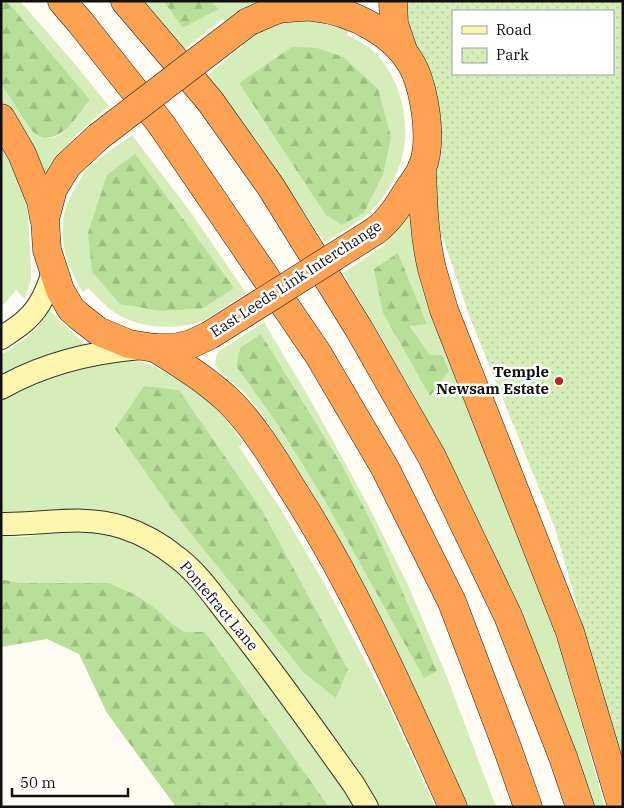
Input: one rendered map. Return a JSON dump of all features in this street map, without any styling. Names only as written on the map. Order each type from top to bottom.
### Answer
[{"type":"highway","points":[[62,1],[161,124],[318,354],[385,468],[452,602],[528,807]]},
{"type":"highway","points":[[125,1],[210,101],[271,187],[359,329],[432,457],[508,616],[564,756],[580,807]]},
{"type":"highway","points":[[393,1],[394,24],[404,54]]},
{"type":"highway","name":"East Leeds Link Interchange","points":[[279,4],[312,7],[347,14],[386,36],[404,54],[414,71],[424,99],[428,128],[422,168],[393,213],[381,227],[210,335],[192,344],[174,348],[151,348],[129,344],[98,331],[72,309],[60,290],[53,272],[47,250],[44,219],[53,189],[67,166],[98,137],[248,22],[279,4]]},
{"type":"highway","points":[[1,118],[22,154],[38,195],[44,219]]},
{"type":"highway","points":[[422,168],[427,237],[432,268],[444,310],[570,632],[622,807]]},
{"type":"highway","points":[[151,348],[199,377],[228,400],[248,422],[270,453],[332,553],[371,631],[453,807]]},
{"type":"street","points":[[1,338],[26,320],[41,303],[53,272]]},
{"type":"street","points":[[1,388],[50,366],[116,350],[151,348]]},
{"type":"street","name":"Pontefract Lane","points":[[1,524],[22,525],[72,520],[99,522],[121,527],[142,535],[178,557],[195,573],[257,651],[354,785],[367,807]]},
{"type":"green space","points":[[1,1],[6,1],[11,6],[90,100],[71,123],[57,135],[49,138],[40,136],[31,130],[1,84]]},
{"type":"green space","points":[[6,1],[20,1],[109,106],[68,142],[70,144],[54,161],[44,177],[1,106],[1,84],[31,130],[48,138],[61,134],[90,101]]},
{"type":"green space","points":[[142,1],[163,1],[183,28],[219,9],[210,1],[247,1],[252,6],[241,10],[225,22],[223,19],[183,50]]},
{"type":"green space","points":[[163,1],[210,1],[219,9],[183,28]]},
{"type":"green space","name":"Temple Newsam Estate","points":[[402,1],[623,1],[623,773],[555,528],[469,315],[443,238],[436,239],[434,196],[440,148],[413,50]]},
{"type":"green space","points":[[308,20],[348,29],[347,35],[367,46],[385,64],[395,83],[402,104],[405,133],[404,149],[397,173],[389,188],[380,201],[355,224],[325,242],[207,76],[244,45],[241,41],[255,31],[281,23]],"holes":[[[383,175],[364,213],[342,225]]]},
{"type":"green space","points":[[292,47],[317,48],[343,57],[378,89],[391,137],[383,175],[364,213],[342,225],[326,215],[239,83]]},
{"type":"green space","points":[[132,135],[192,214],[246,293],[205,320],[194,324],[171,327],[146,325],[124,318],[114,312],[88,288],[83,292],[69,265],[65,252],[63,224],[65,210],[70,197],[89,167]]},
{"type":"green space","points":[[1,147],[19,177],[26,198],[31,279],[25,299],[16,290],[1,306]]},
{"type":"green space","points":[[135,154],[234,288],[203,308],[162,311],[120,304],[92,272],[88,233],[107,175]]},
{"type":"green space","points":[[411,213],[444,346],[559,646],[605,807],[594,807],[532,640],[478,518],[417,400],[343,273],[385,245],[383,240],[395,231]],"holes":[[[398,253],[427,324],[410,325],[430,355],[430,395],[383,313]]]},
{"type":"green space","points":[[398,253],[427,324],[410,326],[430,355],[442,355],[449,371],[430,396],[383,313],[374,269]]},
{"type":"green space","points":[[49,310],[87,346],[1,377],[1,355],[34,330]]},
{"type":"green space","points":[[264,322],[315,408],[369,507],[408,585],[447,677],[496,807],[465,807],[336,535],[315,497],[260,411],[245,393],[219,371],[215,364],[219,351]],"holes":[[[261,334],[342,465],[374,527],[424,677],[325,501],[278,425],[236,366],[240,348]]]},
{"type":"green space","points":[[261,334],[342,465],[374,527],[437,671],[424,678],[325,501],[278,425],[236,366],[240,348]]},
{"type":"green space","points":[[140,361],[172,375],[199,393],[223,416],[233,429],[243,443],[239,447],[280,508],[324,583],[388,704],[435,807],[378,807],[207,570],[196,558],[173,540],[147,524],[132,518],[103,511],[78,510],[39,514],[1,513],[1,398],[40,378],[114,362]],"holes":[[[144,387],[179,390],[262,510],[348,669],[304,673],[178,518],[116,429]]]},
{"type":"green space","points":[[144,386],[179,390],[262,510],[348,669],[336,698],[304,673],[178,518],[115,429]]},
{"type":"green space","points":[[62,529],[121,533],[188,573],[360,807],[329,807],[205,632],[185,632],[136,595],[19,583],[1,579],[1,536],[27,537]]},
{"type":"green space","points":[[1,579],[19,583],[108,583],[136,595],[185,632],[205,632],[329,807],[176,807],[107,713],[79,654],[47,639],[1,647]]},
{"type":"place","name":"Temple Newsam Estate","points":[[559,381]]}]
